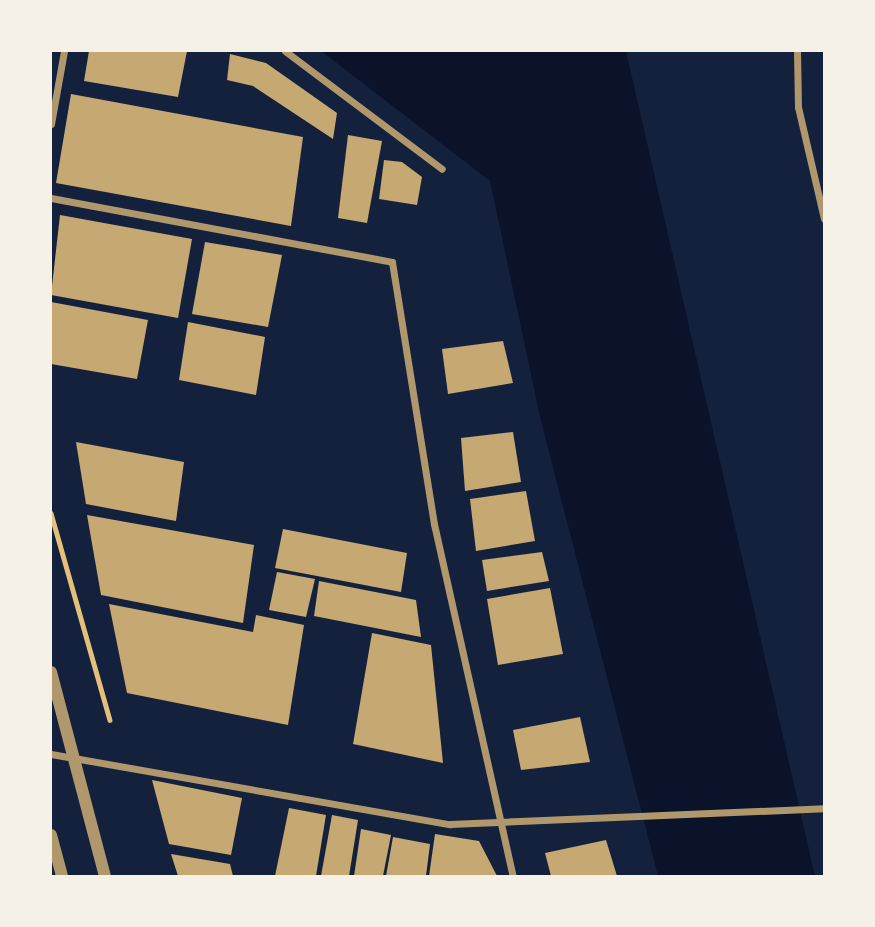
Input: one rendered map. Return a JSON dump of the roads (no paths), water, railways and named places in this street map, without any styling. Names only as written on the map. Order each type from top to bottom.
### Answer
[{"type":"street","points":[[51,124],[64,51]]},
{"type":"street","points":[[285,51],[442,169]]},
{"type":"street","points":[[797,51],[797,107],[824,219]]},
{"type":"street","points":[[51,198],[392,262],[434,524],[497,826],[513,876]]},
{"type":"street","points":[[51,672],[105,876]]},
{"type":"street","points":[[51,754],[450,824],[497,826],[824,808]]},
{"type":"street","points":[[51,835],[62,876]]},
{"type":"water","points":[[321,51],[626,51],[815,876],[658,876],[540,417],[490,181]]}]
